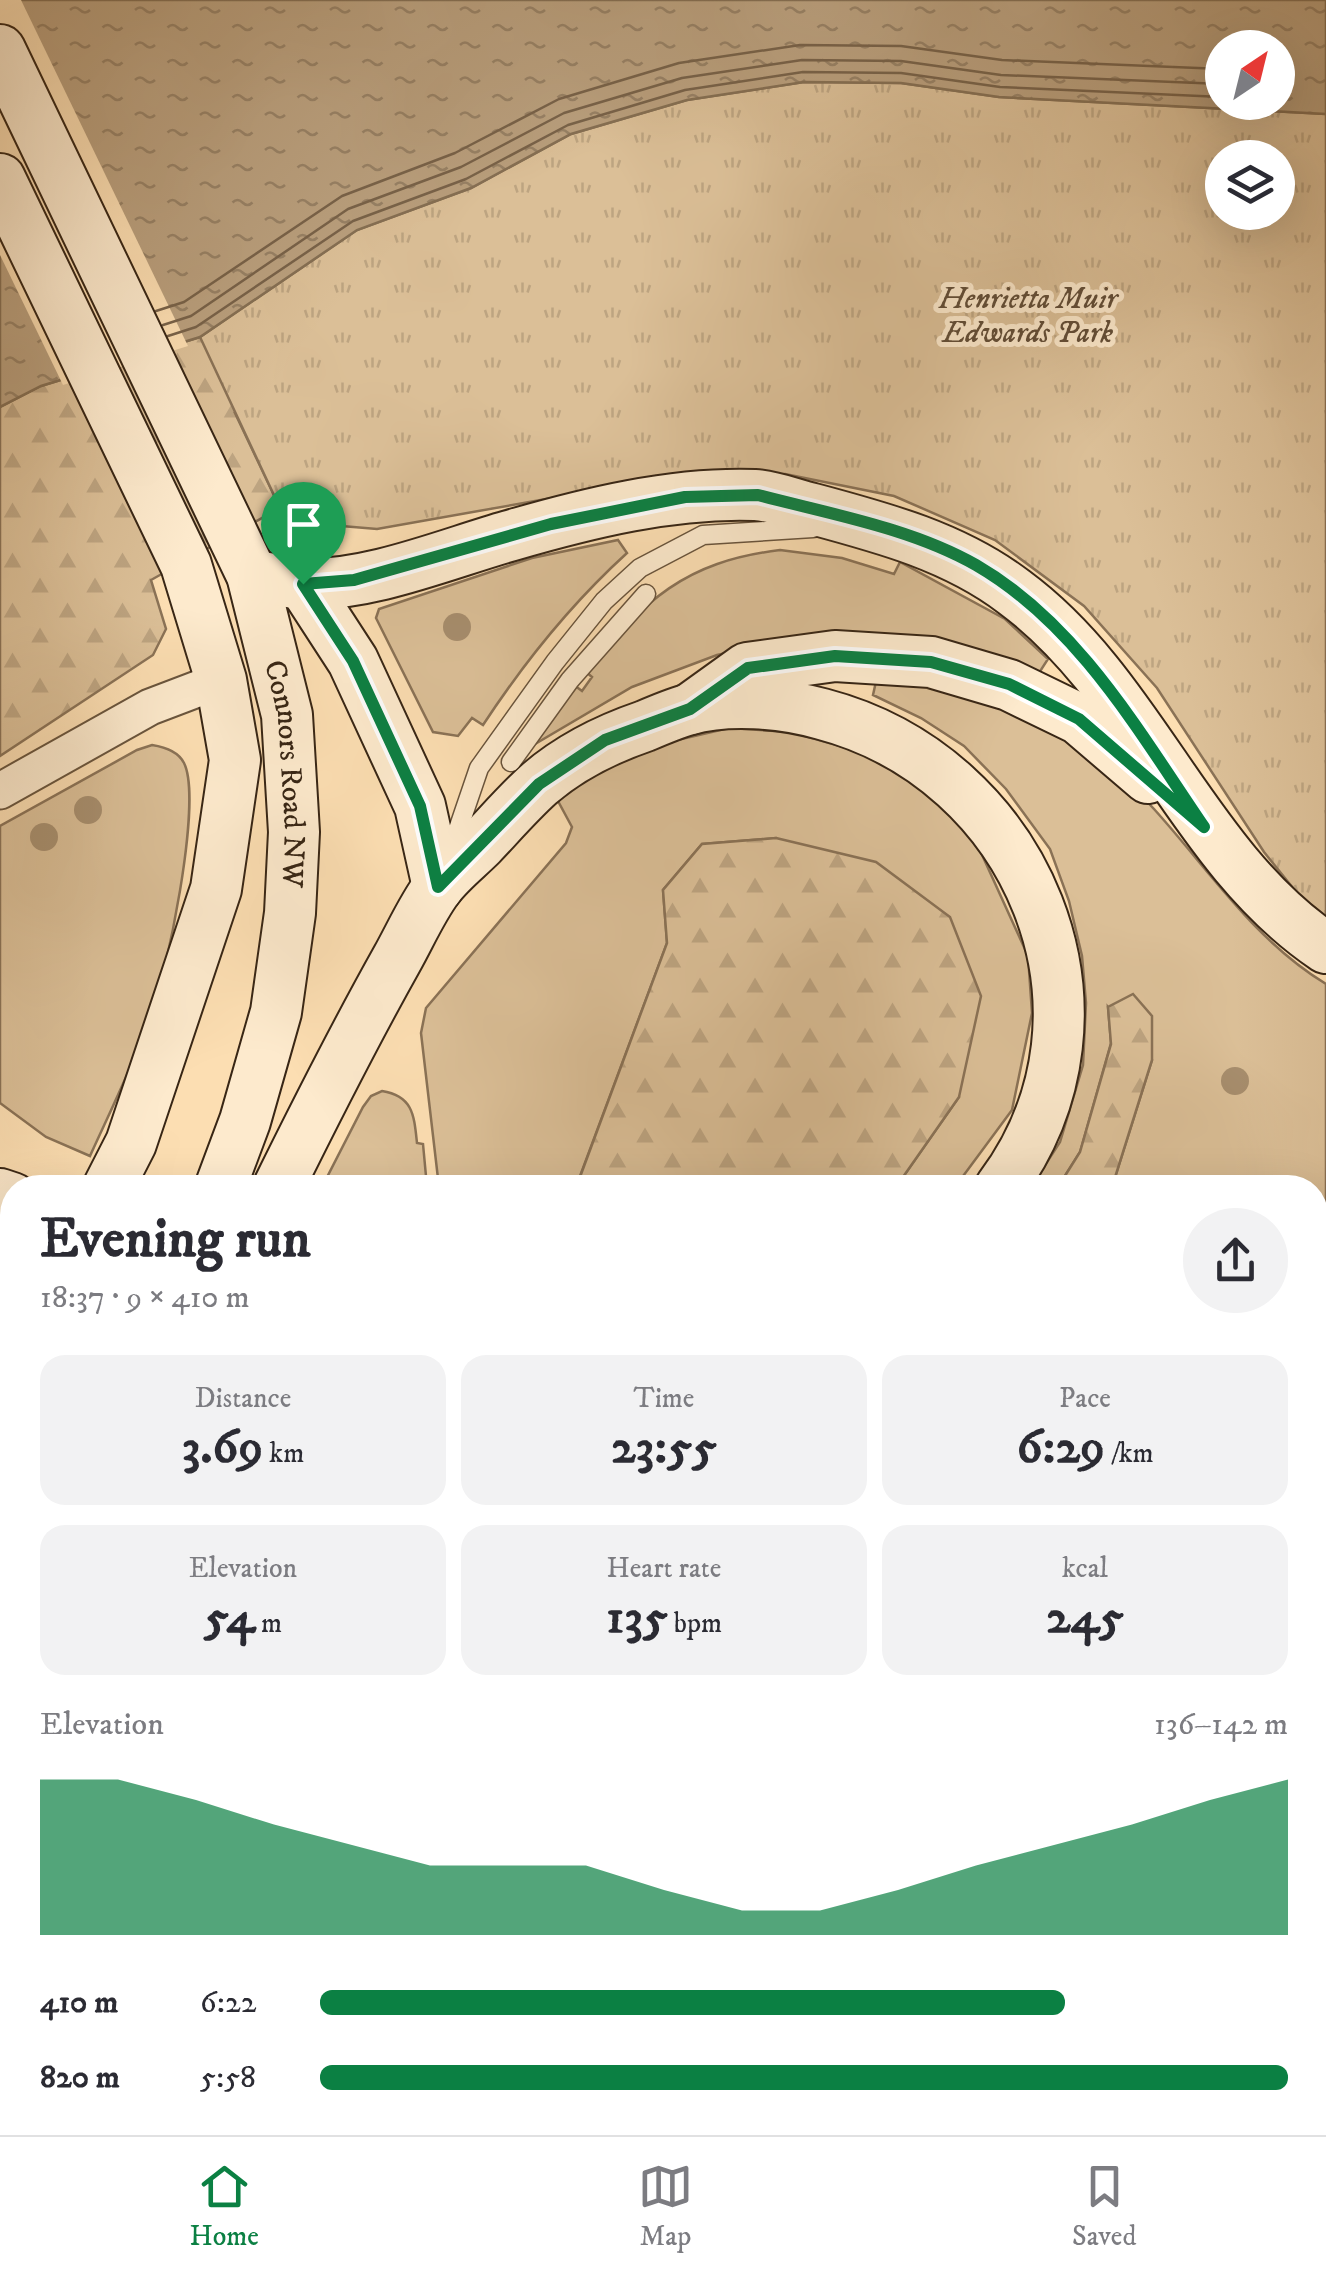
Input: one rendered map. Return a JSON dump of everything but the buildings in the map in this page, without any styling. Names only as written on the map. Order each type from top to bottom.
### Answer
[{"type":"main road","name":"Connors Road NW","points":[[0,50],[252,575],[287,715],[292,778],[291,881],[276,1012],[245,1121],[225,1175]]},
{"type":"main road","name":"Connors Road NW","points":[[0,179],[186,566],[221,680],[235,760],[216,889],[131,1143],[115,1175]]},
{"type":"main road","points":[[252,575],[303,584],[354,580],[551,524],[685,497],[758,495],[922,542],[974,564],[1065,635],[1110,691],[1204,827],[1258,889],[1326,948]]},
{"type":"main road","points":[[303,584],[353,661],[420,806],[438,887]]},
{"type":"main road","points":[[690,709],[748,668],[835,656],[931,662],[1009,684],[1079,719],[1204,827]]},
{"type":"main road","points":[[284,1175],[356,1032],[438,887],[539,784],[605,740],[690,709],[747,704],[795,706],[857,723],[910,750],[958,784],[998,829],[1023,870],[1053,953],[1058,1012],[1053,1074],[1033,1133],[1008,1175]]},
{"type":"street","points":[[0,791],[150,707],[221,680]]},
{"type":"lane","points":[[438,887],[479,768],[604,601],[640,568],[703,535],[868,524]]},
{"type":"lane","points":[[511,762],[570,680],[646,594]]},
{"type":"green space","name":"Henrietta Muir Edwards Park","points":[[804,82],[901,83],[999,97],[1205,108],[1205,120],[1295,120],[1295,112],[1326,114],[1326,918],[1305,903],[1264,852],[1157,688],[1084,606],[995,540],[894,496],[785,474],[642,482],[377,529],[306,523],[280,508],[200,337],[357,230],[471,188],[571,134],[687,100]]},
{"type":"green space","points":[[901,83],[999,97],[1205,108],[1205,120],[1295,120],[1295,112],[1326,114],[1326,308],[235,413],[280,508],[151,580],[166,629],[153,655],[0,756],[0,407],[41,386],[200,337],[357,230],[471,188],[571,134],[687,100]]},
{"type":"green space","points":[[618,540],[627,553],[550,634],[483,725],[472,718],[458,736],[433,732],[376,618],[379,609],[532,558]]},
{"type":"green space","points":[[780,550],[842,558],[894,574],[900,562],[1005,619],[1048,659],[1039,673],[802,637],[717,655],[632,687],[530,747],[574,685],[582,691],[592,677],[585,671],[628,624],[669,588],[717,564]]},
{"type":"green space","points":[[877,677],[934,684],[1009,707],[1062,734],[1133,788],[1255,926],[1326,984],[1326,1175],[1116,1175],[1152,1060],[1108,1007],[1111,1043],[1080,1152],[1066,1175],[1039,1175],[1060,1142],[1083,1065],[1086,1003],[1082,956],[1069,901],[1050,849],[1006,789],[964,746],[921,718],[873,695]]},
{"type":"green space","points":[[729,728],[791,732],[871,755],[931,791],[973,835],[1028,956],[1032,1013],[1012,1110],[964,1175],[904,1175],[959,1097],[776,838],[702,844],[663,890],[667,943],[580,1175],[438,1175],[421,1033],[426,1008],[566,843],[572,827],[558,801],[586,775],[647,747]]},
{"type":"green space","points":[[152,745],[178,755],[189,783],[180,891],[149,1022],[90,1156],[46,1137],[0,1103],[0,826]]},
{"type":"green space","points":[[776,838],[876,862],[950,917],[981,996],[959,1097],[904,1175],[581,1175],[667,943],[663,890],[702,844]]},
{"type":"green space","points":[[1133,994],[1152,1016],[1152,1060],[1116,1175],[1066,1175],[1080,1152],[1111,1044],[1108,1007]]},
{"type":"green space","points":[[382,1091],[406,1102],[417,1143],[423,1144],[426,1175],[328,1175],[371,1096]]},
{"type":"water","points":[[0,0],[1326,0],[1326,114],[1295,112],[1295,30],[1205,30],[1205,108],[999,97],[901,83],[804,82],[687,100],[571,134],[471,188],[357,230],[200,337],[41,386],[0,407]]},
{"type":"pier","points":[[0,0],[21,0],[188,346],[63,385],[0,255]]},
{"type":"route","points":[[758,495],[868,524],[974,564],[1065,635],[1110,691],[1204,827],[1079,719],[1009,684],[931,662],[835,656],[748,668],[690,709],[605,740],[539,784],[438,887],[420,806],[353,661],[303,584],[354,580],[551,524],[685,497],[758,495]]}]
